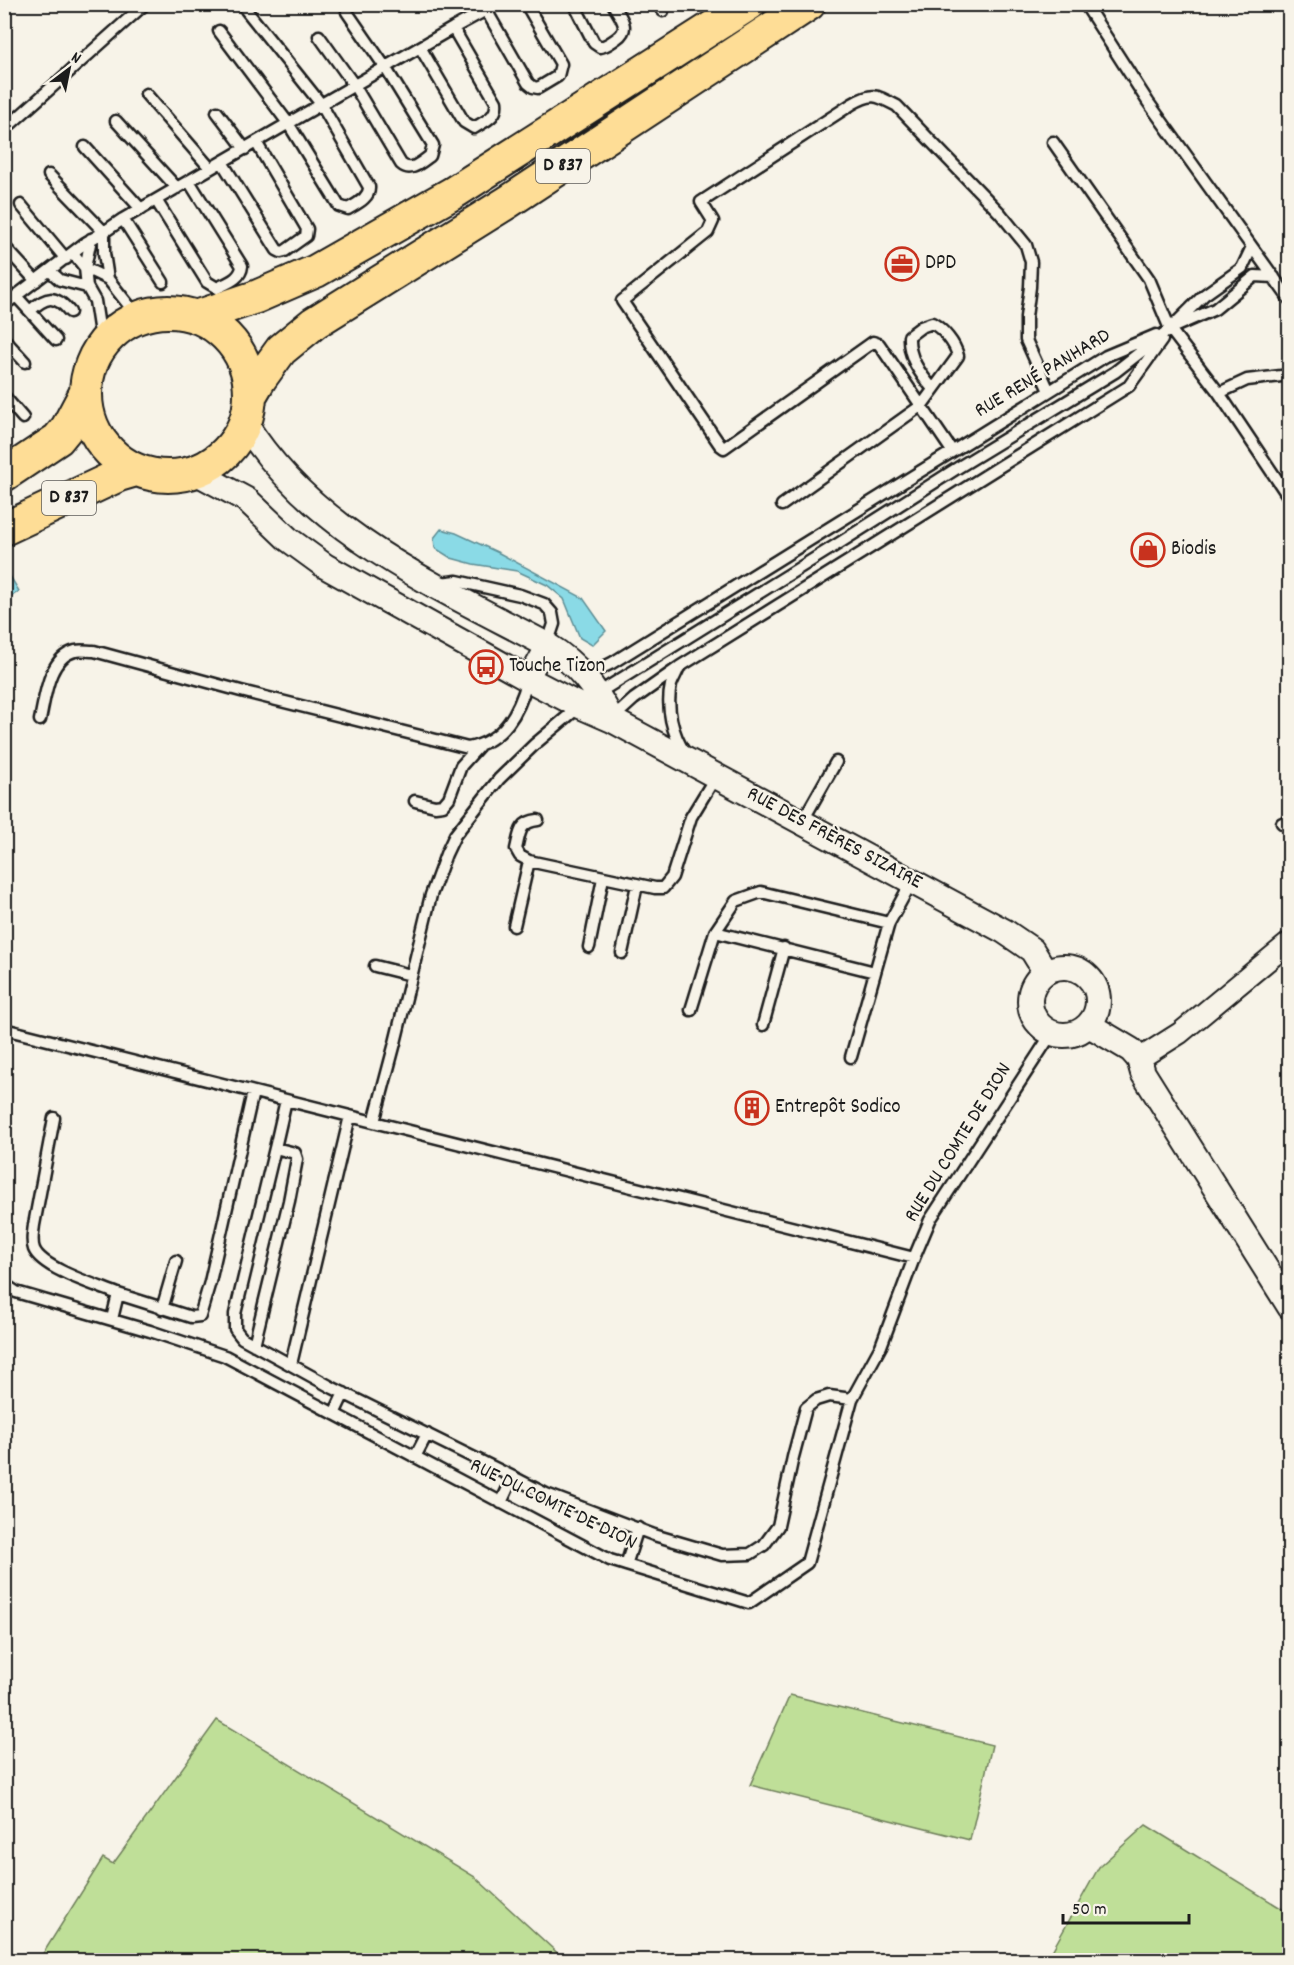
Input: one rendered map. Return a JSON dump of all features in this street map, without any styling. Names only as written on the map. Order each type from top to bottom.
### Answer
[{"type":"main road","name":"D 837","points":[[196,317],[256,297],[316,271],[453,193],[749,4]]},
{"type":"main road","name":"D 837","points":[[247,410],[260,379],[281,350],[314,323],[508,202],[809,4]]},
{"type":"main road","points":[[157,313],[177,313],[196,317],[214,327],[229,340],[241,357],[248,376],[247,410],[233,444],[216,461],[195,472],[175,476],[155,476],[136,470],[119,461],[94,431],[85,394],[91,365],[106,340],[121,327],[138,318],[157,313]]},
{"type":"main road","name":"D 837","points":[[4,475],[58,439],[67,428],[85,394]]},
{"type":"main road","name":"D 837","points":[[4,529],[119,475],[136,470]]},
{"type":"street","points":[[247,410],[265,453],[294,484],[343,527],[397,564],[565,656],[588,692],[612,720]]},
{"type":"street","points":[[195,472],[247,500],[288,539],[325,566],[528,679],[588,692]]},
{"type":"street","points":[[528,679],[547,645]]},
{"type":"street","name":"RUE DES FRÈRES SIZAIRE","points":[[612,720],[1004,931],[1032,950],[1046,971]]},
{"type":"street","points":[[1139,1059],[1180,1033],[1290,942]]},
{"type":"street","points":[[1065,966],[1083,972],[1096,988],[1098,1007],[1089,1025],[1078,1032],[1065,1035],[1052,1033],[1036,1022],[1029,1004],[1033,986],[1046,971],[1065,966]]},
{"type":"street","points":[[1089,1025],[1131,1050],[1139,1059],[1143,1073],[1290,1307]]},
{"type":"lane","points":[[4,130],[145,4]]},
{"type":"lane","points":[[4,305],[91,238],[453,27],[497,4]]},
{"type":"lane","points":[[486,10],[528,83],[538,88],[558,76],[561,64],[526,4]]},
{"type":"lane","points":[[574,4],[594,43],[600,47],[604,47],[622,35],[625,30],[625,24],[613,4]]},
{"type":"lane","points":[[1085,4],[1148,102],[1290,300]]},
{"type":"lane","points":[[219,31],[288,123],[339,206],[348,209],[367,196],[370,191],[369,187],[321,104],[246,10]]},
{"type":"lane","points":[[319,36],[354,85],[401,164],[406,168],[411,168],[430,156],[433,145],[386,67],[347,12]]},
{"type":"lane","points":[[420,47],[464,122],[474,128],[494,116],[497,110],[496,102],[453,27]]},
{"type":"lane","points":[[146,94],[210,168]]},
{"type":"lane","points":[[952,451],[879,344],[873,342],[724,448],[685,395],[622,301],[708,232],[713,221],[701,202],[852,104],[868,95],[878,96],[897,106],[1000,213],[1026,245],[1031,262],[1026,340],[1049,391]]},
{"type":"lane","points":[[217,112],[245,148]]},
{"type":"lane","points":[[116,121],[177,188]]},
{"type":"lane","points":[[222,162],[277,250],[285,251],[306,237],[307,229],[256,142]]},
{"type":"lane","points":[[1053,142],[1149,279],[1170,329],[1219,393],[1290,499]]},
{"type":"lane","points":[[85,147],[141,209]]},
{"type":"lane","points":[[49,175],[104,232],[104,254],[108,279]]},
{"type":"lane","points":[[156,200],[207,282],[217,288],[238,277],[242,273],[242,266],[189,181]]},
{"type":"lane","points":[[21,205],[69,256],[85,268],[108,279],[138,318]]},
{"type":"lane","points":[[123,219],[163,282]]},
{"type":"lane","points":[[91,238],[85,268],[87,287],[95,301],[99,327],[106,340]]},
{"type":"lane","points":[[4,246],[36,282]]},
{"type":"lane","points":[[374,1122],[436,879],[455,835],[499,779],[588,692],[841,542],[1115,372],[1170,329],[1204,295],[1242,268],[1251,247]]},
{"type":"lane","points":[[50,271],[60,280],[87,287]]},
{"type":"lane","points":[[612,720],[633,699],[679,667],[1129,386],[1170,329],[1215,309],[1255,276],[1274,277]]},
{"type":"lane","points":[[16,296],[56,340]]},
{"type":"lane","points":[[30,311],[42,300],[53,298],[70,312]]},
{"type":"lane","points":[[782,505],[920,402],[933,389],[958,356],[957,350],[940,328],[932,323],[921,327],[909,336],[909,344],[916,368],[933,389]]},
{"type":"lane","name":"RUE RENÉ PANHARD","points":[[588,692],[622,657],[952,451],[1107,356],[1170,329]]},
{"type":"lane","points":[[4,339],[25,362]]},
{"type":"lane","points":[[1219,393],[1247,380],[1290,375]]},
{"type":"lane","points":[[4,396],[23,418]]},
{"type":"lane","points":[[432,584],[457,581],[520,595],[544,604],[552,613],[554,624],[547,645]]},
{"type":"lane","points":[[40,720],[52,672],[60,660],[75,651],[94,651],[468,748],[493,739],[514,715],[521,702],[528,679]]},
{"type":"lane","points":[[679,667],[671,684],[669,703],[678,743],[692,763]]},
{"type":"lane","points":[[415,801],[435,806],[443,805],[449,798],[461,766],[479,745]]},
{"type":"lane","points":[[802,822],[836,762]]},
{"type":"lane","points":[[538,820],[529,821],[524,825],[516,849],[519,856],[529,861],[603,878],[663,888],[669,882],[681,853],[691,817],[717,776]]},
{"type":"lane","points":[[514,926],[529,861]]},
{"type":"lane","points":[[589,947],[603,878]]},
{"type":"lane","points":[[851,1057],[889,923],[912,881]]},
{"type":"lane","points":[[622,953],[637,885]]},
{"type":"lane","points":[[691,1010],[715,932],[736,901],[761,892],[889,923]]},
{"type":"lane","points":[[715,932],[875,972]]},
{"type":"lane","points":[[763,1025],[784,948]]},
{"type":"lane","points":[[375,966],[411,975]]},
{"type":"lane","points":[[4,1029],[914,1258]]},
{"type":"lane","name":"RUE DU COMTE DE DION","points":[[4,1284],[16,1292],[111,1319],[225,1356],[610,1560],[749,1603],[807,1563],[852,1399],[881,1346],[930,1220],[1052,1033]]},
{"type":"lane","points":[[54,1118],[32,1239],[35,1252],[48,1264],[62,1272],[118,1294],[191,1317],[200,1316],[210,1282],[253,1092]]},
{"type":"lane","points":[[286,1100],[235,1314],[235,1329],[242,1338],[254,1345],[546,1494],[638,1528],[722,1555],[750,1554],[764,1545],[778,1526],[806,1408],[816,1400],[829,1396],[852,1399]]},
{"type":"lane","points":[[291,1364],[350,1116]]},
{"type":"lane","points":[[254,1345],[289,1202],[297,1159],[295,1153],[275,1148]]},
{"type":"lane","points":[[162,1309],[176,1261]]},
{"type":"lane","points":[[111,1319],[118,1294]]},
{"type":"lane","points":[[334,1414],[344,1392]]},
{"type":"lane","points":[[415,1457],[427,1434]]},
{"type":"lane","points":[[501,1503],[513,1478]]},
{"type":"lane","points":[[626,1565],[638,1528]]},
{"type":"green space","points":[[790,1695],[992,1745],[970,1840],[750,1785]]},
{"type":"green space","points":[[217,1720],[475,1877],[565,1960],[39,1960],[103,1858],[113,1864]]},
{"type":"green space","points":[[1146,1825],[1289,1913],[1289,1957],[1287,1960],[1047,1960],[1099,1867]]},
{"type":"water","points":[[441,529],[456,533],[499,553],[583,598],[606,631],[592,645],[580,638],[564,599],[547,585],[517,571],[451,558],[435,548],[434,538]]},
{"type":"water","points":[[5,568],[19,591],[4,601]]},
{"type":"place","name":"DPD","points":[[902,264]]},
{"type":"place","name":"Biodis","points":[[1148,550]]},
{"type":"place","name":"Touche Tizon","points":[[486,667]]},
{"type":"place","name":"Entrepôt Sodico","points":[[752,1108]]}]
